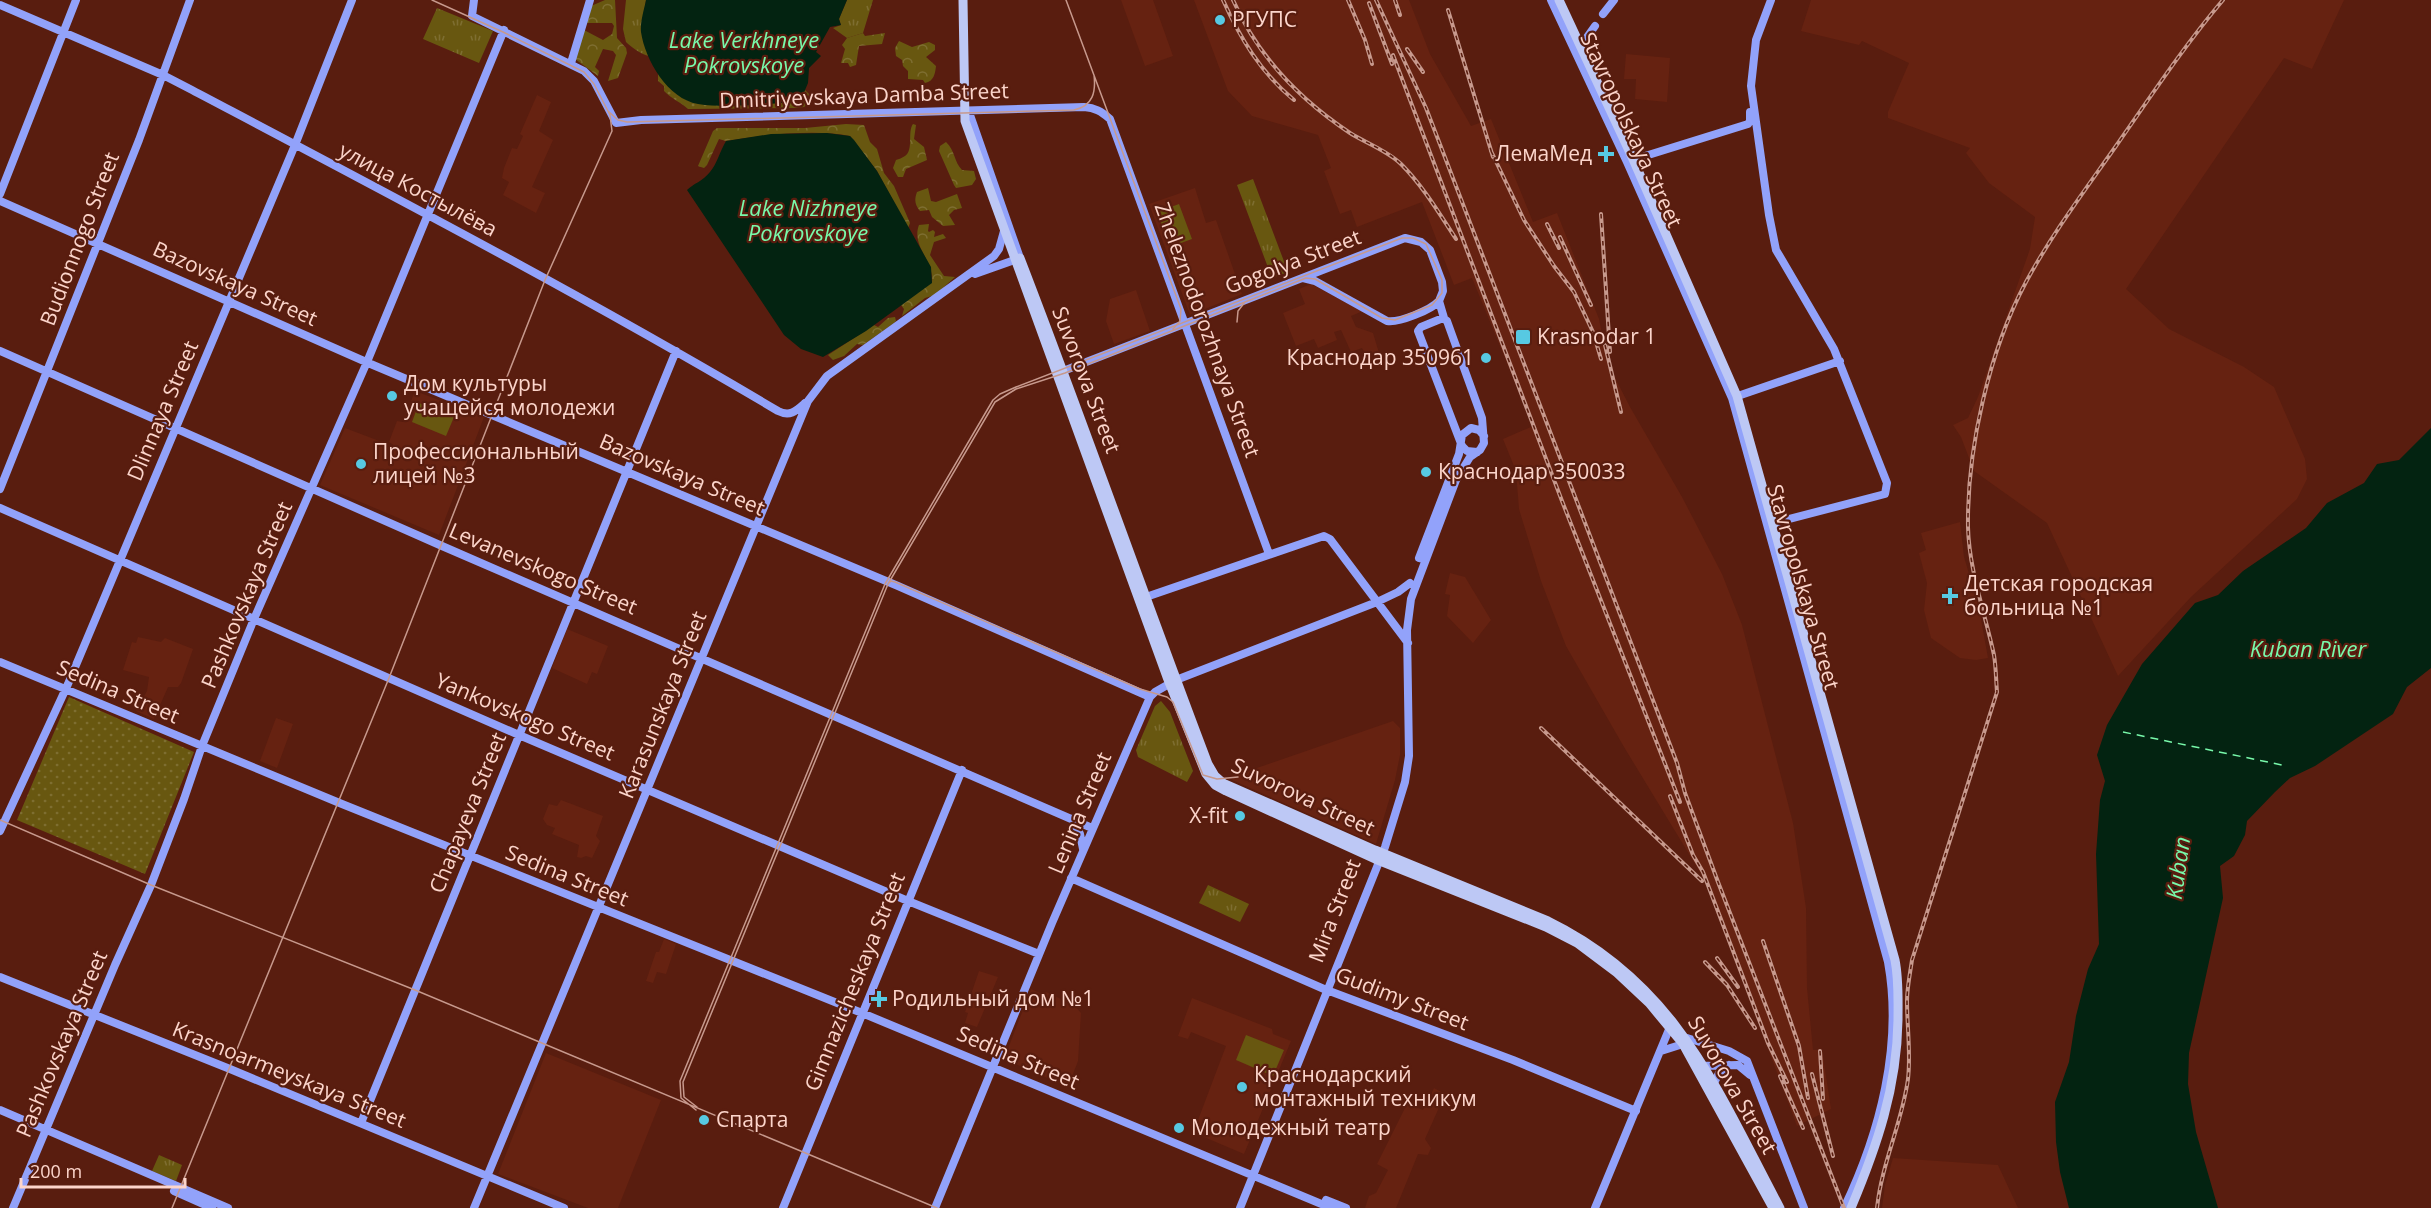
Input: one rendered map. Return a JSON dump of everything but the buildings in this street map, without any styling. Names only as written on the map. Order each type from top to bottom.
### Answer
[{"type":"main road","points":[[963,0],[967,112]]},
{"type":"main road","name":"Stavropolskaya Street","points":[[1559,0],[1577,47],[1630,160],[1735,397],[1774,523],[1891,944],[1898,979],[1897,1056],[1892,1091],[1877,1142],[1851,1208]]},
{"type":"main road","name":"Suvorova Street","points":[[967,112],[964,121],[1004,231],[1061,372],[1146,597],[1173,682]]},
{"type":"main road","name":"Suvorova Street","points":[[1061,372],[1173,682],[1208,764],[1218,779],[1379,856],[1546,927],[1577,943],[1633,987],[1685,1041]]},
{"type":"main road","name":"Suvorova Street","points":[[1379,856],[1548,921],[1573,934],[1609,958],[1645,989],[1701,1066],[1780,1208]]},
{"type":"main road","name":"Suvorova Street","points":[[1701,1066],[1714,1083],[1773,1208]]},
{"type":"street","points":[[0,194],[76,0]]},
{"type":"street","name":"Budionnogo Street","points":[[0,489],[98,244],[190,0]]},
{"type":"street","name":"Dlinnaya Street","points":[[0,831],[66,689],[296,145],[352,0]]},
{"type":"street","points":[[474,0],[472,16],[571,63],[590,0]]},
{"type":"street","name":"Stavropolskaya Street","points":[[1551,0],[1577,47]]},
{"type":"street","points":[[1603,14],[1614,0]]},
{"type":"street","points":[[1771,0],[1756,40],[1751,86],[1776,250],[1829,338],[1887,483],[1885,494],[1774,523]]},
{"type":"street","name":"улица Костылёва","points":[[0,5],[163,75],[428,215],[676,351],[784,414],[793,413],[808,401]]},
{"type":"street","points":[[1577,47],[1595,26]]},
{"type":"street","name":"Pashkovskaya Street","points":[[14,1208],[44,1132],[151,885],[202,746],[254,619],[367,362],[504,30]]},
{"type":"street","name":"Dmitriyevskaya Damba Street","points":[[571,63],[592,79],[616,123],[641,120],[1089,107],[1097,109],[1110,119]]},
{"type":"street","points":[[1630,160],[1748,124],[1751,117],[1748,91],[1751,86]]},
{"type":"street","name":"Suvorova Street","points":[[967,112],[1017,259]]},
{"type":"street","name":"Zheleznodorozhnaya Street","points":[[1110,119],[1269,554]]},
{"type":"street","name":"Bazovskaya Street","points":[[0,201],[367,362],[888,581],[1150,697]]},
{"type":"street","name":"Karasunskaya Street","points":[[474,1208],[600,909],[647,789],[808,401],[827,376],[994,255],[999,249],[1004,231]]},
{"type":"street","name":"Gogolya Street","points":[[1061,372],[1409,238],[1428,247],[1442,282],[1441,297],[1444,318],[1480,412],[1484,436]]},
{"type":"street","name":"Karasunskaya Street","points":[[963,277],[1017,259]]},
{"type":"street","points":[[1303,278],[1315,281],[1389,321],[1428,309],[1441,297]]},
{"type":"street","points":[[1444,318],[1420,327],[1418,331],[1461,443],[1467,451],[1477,452],[1483,446],[1484,436],[1479,430],[1471,428],[1462,435],[1461,443]]},
{"type":"street","name":"Levanevskogo Street","points":[[0,351],[1092,828]]},
{"type":"street","name":"Chapayeva Street","points":[[361,1123],[676,351]]},
{"type":"street","points":[[1735,397],[1839,361]]},
{"type":"street","name":"Stavropolskaya Street","points":[[1735,397],[1891,977],[1890,1057],[1883,1100],[1866,1156],[1844,1208]]},
{"type":"street","name":"Mira Street","points":[[1240,1208],[1379,856],[1401,781],[1405,756],[1403,611],[1410,583],[1461,443]]},
{"type":"street","name":"Mira Street","points":[[1405,640],[1408,609],[1456,480],[1470,458],[1477,452]]},
{"type":"street","name":"Yankovskogo Street","points":[[0,508],[519,735],[908,901],[1039,954]]},
{"type":"street","points":[[1146,597],[1324,536],[1330,539],[1405,640]]},
{"type":"street","name":"Lenina Street","points":[[935,1208],[1092,828],[1150,697],[1173,682],[1377,602],[1398,592],[1410,583]]},
{"type":"street","name":"Sedina Street","points":[[0,662],[600,909],[1252,1173]]},
{"type":"street","name":"Gimnazicheskaya Street","points":[[783,1208],[962,770]]},
{"type":"street","points":[[1072,819],[1080,834],[1081,872],[1092,886]]},
{"type":"street","name":"Gudimy Street","points":[[1071,878],[1325,990],[1513,1060],[1636,1112]]},
{"type":"street","name":"Krasnoarmeyskaya Street","points":[[0,977],[564,1208]]},
{"type":"street","points":[[1595,1208],[1670,1027]]},
{"type":"street","points":[[1660,1051],[1685,1041],[1741,1061]]},
{"type":"street","points":[[1714,1083],[1719,1073],[1741,1061]]},
{"type":"street","name":"Suvorova Street","points":[[1741,1061],[1758,1088],[1804,1207]]},
{"type":"street","points":[[1701,1066],[1730,1065]]},
{"type":"street","points":[[0,1110],[212,1208]]},
{"type":"street","points":[[0,1116],[228,1208]]},
{"type":"street","points":[[1252,1173],[1331,1208]]},
{"type":"street","points":[[1252,1173],[1346,1208]]},
{"type":"street","name":"Mira Street","points":[[1235,1208],[1252,1173]]},
{"type":"shaded area","points":[[1121,0],[1153,0],[1173,56],[1145,66]]},
{"type":"shaded area","points":[[1194,0],[1409,0],[1430,54],[1471,126],[1491,119],[1533,222],[1557,213],[1599,319],[1608,364],[1722,574],[1742,625],[1793,823],[1806,908],[1807,988],[1813,1050],[1822,1050],[1831,1109],[1797,1126],[1706,882],[1566,646],[1541,581],[1519,509],[1516,471],[1503,439],[1533,426],[1472,278],[1454,285],[1422,202],[1357,227],[1351,210],[1340,214],[1324,171],[1331,168],[1318,135],[1252,116],[1228,91]]},
{"type":"shaded area","points":[[1811,0],[2344,0],[2312,69],[2284,58],[2126,289],[2169,329],[2244,367],[2274,387],[2305,459],[2307,479],[2297,499],[2191,597],[2118,676],[2047,523],[1974,471],[1961,437],[1953,425],[1968,418],[1978,397],[2030,249],[2035,217],[1989,183],[1966,153],[1970,148],[1888,118],[1888,112],[1909,63],[1862,41],[1859,45],[1801,31]]},
{"type":"shaded area","points":[[1626,54],[1670,58],[1667,102],[1635,99],[1636,79],[1624,79]]},
{"type":"shaded area","points":[[537,95],[551,102],[539,131],[553,140],[532,187],[545,193],[536,213],[503,195],[509,182],[502,178],[512,148],[517,149],[523,136],[520,134]]},
{"type":"shaded area","points":[[1195,188],[1206,223],[1216,220],[1242,294],[1190,315],[1149,204]]},
{"type":"shaded area","points":[[1311,284],[1363,311],[1351,316],[1356,327],[1373,333],[1379,353],[1367,357],[1362,348],[1351,352],[1341,330],[1334,332],[1337,340],[1318,348],[1314,339],[1296,346],[1283,313],[1305,304],[1299,289]]},
{"type":"shaded area","points":[[1136,290],[1150,331],[1114,344],[1106,321],[1110,299]]},
{"type":"shaded area","points":[[415,391],[484,417],[439,535],[320,485],[345,428],[398,448],[389,442],[397,421],[403,422]]},
{"type":"shaded area","name":"Детская городская больница №1","points":[[1960,522],[1964,557],[1979,608],[1988,658],[1976,660],[1960,658],[1931,638],[1924,610],[1927,583],[1919,553],[1926,550],[1921,533]]},
{"type":"shaded area","points":[[1450,573],[1465,577],[1491,620],[1473,643],[1447,616],[1450,595],[1445,594]]},
{"type":"shaded area","points":[[567,629],[608,646],[597,674],[592,672],[587,684],[552,668]]},
{"type":"shaded area","points":[[138,637],[161,642],[165,638],[193,649],[181,683],[178,687],[168,687],[154,719],[136,711],[147,691],[149,677],[123,670],[132,642],[136,643]]},
{"type":"shaded area","points":[[276,718],[293,724],[277,768],[260,761]]},
{"type":"shaded area","points":[[1393,721],[1400,728],[1400,755],[1376,844],[1232,780],[1234,776]]},
{"type":"shaded area","points":[[561,800],[603,816],[596,836],[600,841],[592,858],[577,857],[579,845],[552,834],[555,828],[547,825],[543,819],[549,804],[557,806]]},
{"type":"shaded area","points":[[664,939],[676,944],[666,974],[657,972],[653,983],[646,981],[656,952],[659,952]]},
{"type":"shaded area","points":[[979,971],[998,977],[977,1027],[965,1023],[968,1013],[965,1012]]},
{"type":"shaded area","points":[[1031,989],[1040,993],[1046,992],[1074,1005],[1081,1013],[1078,1061],[1068,1087],[1004,1059]]},
{"type":"shaded area","name":"Краснодарский монтажный техникум","points":[[1192,998],[1272,1029],[1273,1034],[1291,1041],[1244,1154],[1204,1137],[1206,1132],[1195,1128],[1226,1046],[1191,1032],[1188,1039],[1178,1036]]},
{"type":"shaded area","points":[[546,1053],[661,1100],[618,1208],[588,1208],[498,1174]]},
{"type":"shaded area","points":[[1434,1088],[1445,1094],[1425,1139],[1431,1148],[1428,1155],[1418,1154],[1396,1208],[1365,1208],[1369,1196],[1376,1193],[1388,1170],[1377,1164],[1407,1104],[1423,1110]]},
{"type":"shaded area","points":[[1893,1158],[1998,1165],[2018,1208],[1882,1208],[1885,1185]]},
{"type":"green space","points":[[605,0],[615,0],[617,38],[626,48],[627,53],[618,78],[608,81],[616,55],[613,51],[603,49],[595,67],[599,71],[598,76],[575,59],[584,30],[603,40],[612,34],[614,26],[612,23],[586,23],[591,6]]},
{"type":"green space","points":[[626,0],[646,0],[641,30],[649,56],[626,42],[623,29]]},
{"type":"green space","points":[[847,0],[873,0],[863,33],[847,38],[833,28],[841,25],[839,19]]},
{"type":"green space","points":[[437,8],[493,31],[479,63],[423,39]]},
{"type":"green space","points":[[863,33],[865,36],[885,33],[882,44],[859,46],[856,65],[850,67],[848,63],[841,63],[845,49],[842,45],[847,38]]},
{"type":"green space","points":[[899,41],[912,47],[929,42],[935,45],[935,50],[926,57],[936,66],[930,81],[925,83],[923,80],[908,79],[908,71],[903,66],[902,60],[896,56],[895,48]]},
{"type":"green space","points":[[658,73],[674,91],[799,102],[805,90],[809,94],[807,105],[796,108],[688,109],[664,91],[664,86],[658,81]]},
{"type":"green space","points":[[846,124],[864,125],[870,142],[877,149],[884,173],[894,186],[910,223],[908,228],[877,171],[850,136],[805,133],[726,141],[719,139],[707,165],[704,168],[698,166],[713,131],[717,128],[805,128]]},
{"type":"green space","points":[[913,124],[916,125],[914,139],[924,147],[927,160],[906,169],[903,177],[898,177],[893,168],[896,160],[908,153]]},
{"type":"green space","points":[[946,142],[962,170],[974,171],[976,179],[972,185],[956,188],[954,185],[939,151],[940,146]]},
{"type":"green space","points":[[1253,179],[1288,272],[1272,278],[1237,185]]},
{"type":"green space","points":[[928,188],[931,201],[936,202],[957,194],[962,208],[954,210],[949,215],[955,225],[943,226],[932,217],[929,210],[920,211],[918,209],[915,200],[917,192]]},
{"type":"green space","points":[[1179,204],[1192,239],[1170,247],[1157,212]]},
{"type":"green space","points":[[929,224],[928,231],[935,232],[934,237],[943,234],[946,238],[934,242],[930,255],[944,276],[955,277],[935,295],[925,298],[902,316],[904,309],[901,305],[932,282],[930,267],[920,247],[917,233],[919,225]]},
{"type":"green space","points":[[895,317],[894,323],[863,345],[857,344],[844,356],[833,360],[828,355],[874,325],[878,327],[888,318]]},
{"type":"green space","points":[[419,403],[454,417],[446,436],[412,422]]},
{"type":"green space","points":[[69,697],[194,752],[145,874],[17,820]]},
{"type":"green space","points":[[1161,701],[1170,712],[1193,771],[1187,782],[1138,757],[1136,750],[1155,706]]},
{"type":"green space","points":[[1208,885],[1249,904],[1240,922],[1199,903]]},
{"type":"green space","points":[[1246,1035],[1284,1050],[1273,1076],[1236,1060]]},
{"type":"green space","points":[[159,1155],[182,1165],[176,1181],[152,1171]]},
{"type":"water","name":"Lake Verkhneye Pokrovskoye","points":[[646,0],[847,0],[839,19],[841,25],[830,27],[816,52],[821,56],[809,68],[808,83],[800,102],[723,106],[687,101],[677,95],[660,77],[647,54],[641,32]]},
{"type":"water","name":"Lake Nizhneye Pokrovskoye","points":[[827,133],[850,136],[877,171],[931,267],[932,283],[866,331],[823,357],[801,349],[784,335],[687,190],[710,172],[726,141],[771,134]]},
{"type":"water","name":"Kuban River","points":[[2431,428],[2431,668],[2407,687],[2393,714],[2315,766],[2290,778],[2275,792],[2247,821],[2245,835],[2234,856],[2220,866],[2223,898],[2189,1053],[2188,1084],[2196,1132],[2218,1208],[2069,1208],[2060,1172],[2056,1142],[2055,1102],[2069,1062],[2076,1016],[2088,969],[2099,944],[2096,854],[2100,800],[2105,781],[2097,755],[2107,725],[2142,664],[2195,603],[2218,595],[2243,571],[2306,528],[2327,503],[2364,483],[2377,464],[2399,460]]},
{"type":"ferry route","points":[[2123,732],[2282,765]]},
{"type":"tram line","points":[[172,1208],[389,678],[545,280],[612,131],[610,115],[594,84],[584,72],[432,0]]},
{"type":"tram line","points":[[1066,0],[1181,309],[1180,321],[1173,329]]},
{"type":"tram line","points":[[608,111],[618,120],[627,122],[1074,110],[1085,105],[1092,97],[1094,75]]},
{"type":"tram line","points":[[696,1110],[681,1098],[680,1081],[885,584],[993,400],[1016,387],[1402,238],[1413,238],[1426,244],[1442,280],[1442,293],[1432,305],[1395,320],[1382,318],[1315,279],[1306,278],[1065,373],[1016,389],[995,402],[888,584],[683,1082],[684,1097],[697,1107]]},
{"type":"tram line","points":[[1237,322],[1238,311],[1245,302]]},
{"type":"tram line","points":[[888,584],[891,581],[895,582],[1140,689],[1167,697],[1173,702],[1203,775],[1217,779],[1238,777]]},
{"type":"tram line","points":[[0,820],[151,885],[415,990],[937,1208]]},
{"type":"railway","points":[[1223,0],[1237,28],[1262,67],[1294,100]]},
{"type":"railway","points":[[1233,0],[1255,40],[1282,75],[1331,120],[1401,164],[1424,191],[1456,239]]},
{"type":"railway","points":[[1348,0],[1365,40],[1372,64]]},
{"type":"railway","points":[[1376,0],[1426,108],[1677,763],[1685,793],[1718,882],[1844,1208]]},
{"type":"railway","points":[[1395,0],[1400,15]]},
{"type":"railway","points":[[1877,1208],[1883,1175],[1908,1079],[1907,996],[1912,960],[1997,692],[1994,655],[1974,575],[1968,527],[1971,466],[1991,369],[2001,338],[2026,282],[2069,212],[2168,72],[2223,0]]},
{"type":"railway","points":[[1369,3],[1392,64]]},
{"type":"railway","points":[[1448,10],[1493,157]]},
{"type":"railway","points":[[1407,49],[1423,72]]},
{"type":"railway","points":[[1393,55],[1562,501],[1680,802]]},
{"type":"railway","points":[[1491,151],[1524,220],[1574,292],[1593,332],[1601,359]]},
{"type":"railway","points":[[1601,214],[1610,352]]},
{"type":"railway","points":[[1547,224],[1559,248]]},
{"type":"railway","points":[[1560,237],[1591,305]]},
{"type":"railway","points":[[1605,345],[1621,412]]},
{"type":"railway","points":[[1541,728],[1702,881]]},
{"type":"railway","points":[[1670,796],[1693,855],[1703,872],[1768,1043],[1787,1082]]},
{"type":"railway","points":[[1763,941],[1799,1046],[1808,1098]]},
{"type":"railway","points":[[1717,958],[1738,987]]},
{"type":"railway","points":[[1705,962],[1727,985],[1755,1028]]},
{"type":"railway","points":[[1820,1051],[1823,1099]]},
{"type":"railway","points":[[1812,1074],[1833,1156]]},
{"type":"railway","points":[[1780,1076],[1803,1128]]},
{"type":"place","name":"РГУПС","points":[[1220,20]]},
{"type":"place","name":"ЛемаМед","points":[[1606,154]]},
{"type":"place","name":"Krasnodar 1","points":[[1523,337]]},
{"type":"place","name":"Краснодар 350961","points":[[1486,358]]},
{"type":"place","name":"Дом культуры учащейся молодежи","points":[[392,396]]},
{"type":"place","name":"Профессиональный лицей №3","points":[[361,464]]},
{"type":"place","name":"Краснодар 350033","points":[[1426,472]]},
{"type":"place","name":"Детская городская больница №1","points":[[1950,596]]},
{"type":"place","name":"X-fit","points":[[1240,816]]},
{"type":"place","name":"Родильный дом №1","points":[[879,999]]},
{"type":"place","name":"Краснодарский монтажный техникум","points":[[1242,1087]]},
{"type":"place","name":"Спарта","points":[[704,1120]]},
{"type":"place","name":"Молодежный театр","points":[[1179,1128]]},
{"type":"water label","name":"Kuban","points":[[2178,868]]}]
